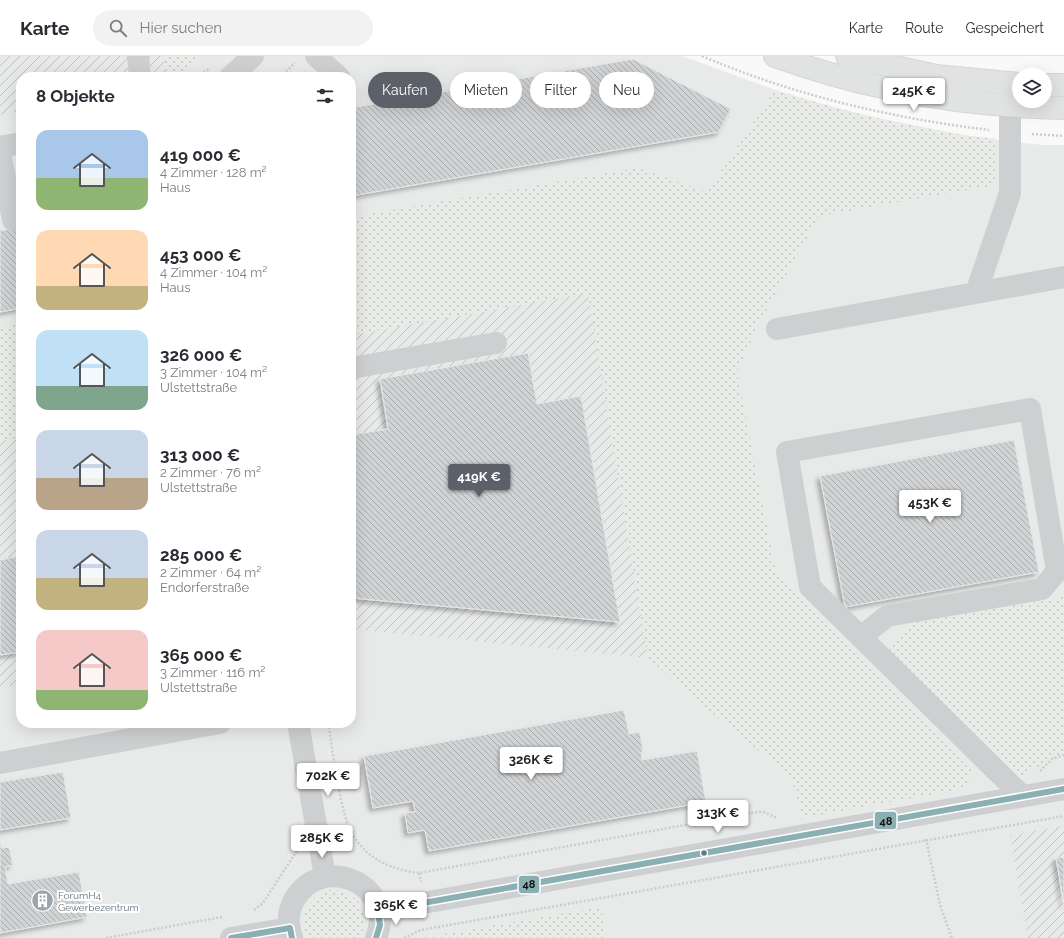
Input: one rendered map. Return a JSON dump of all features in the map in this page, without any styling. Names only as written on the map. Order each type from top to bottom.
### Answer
[{"type":"main road","points":[[775,56],[833,76],[912,94],[1010,106],[1064,108]]},
{"type":"main road","points":[[847,56],[936,76],[1012,83]]},
{"type":"main road","points":[[1052,85],[1064,85]]},
{"type":"street","points":[[138,56],[140,72]]},
{"type":"street","points":[[235,72],[253,56]]},
{"type":"street","points":[[307,59],[330,72]]},
{"type":"street","points":[[976,293],[1010,192],[1010,106]]},
{"type":"street","points":[[0,147],[16,144]]},
{"type":"street","points":[[0,152],[12,220]]},
{"type":"street","points":[[777,329],[1064,277]]},
{"type":"street","points":[[356,367],[496,343]]},
{"type":"street","points":[[861,637],[887,616],[1042,589],[1057,571],[1030,409],[787,452],[810,587],[1017,791]]},
{"type":"street","points":[[0,762],[192,728]]},
{"type":"street","points":[[299,728],[325,876]]},
{"type":"street","points":[[378,911],[922,814],[1017,791],[1064,789]]},
{"type":"street","points":[[230,938],[291,933],[288,919],[291,904],[299,891],[311,881],[325,876],[340,876],[355,880],[367,889],[376,902],[380,916],[379,932],[376,938]]},
{"type":"path","points":[[288,72],[307,59]]},
{"type":"path","points":[[329,728],[345,813],[352,834],[360,846],[379,862],[402,871],[419,873],[746,814],[764,812],[780,819]]},
{"type":"path","points":[[1017,791],[1018,784],[1035,776],[1052,759],[1064,755]]},
{"type":"path","points":[[922,814],[940,905],[952,938]]},
{"type":"path","points":[[404,938],[421,930],[926,839],[1064,816]]},
{"type":"path","points":[[252,911],[259,908],[263,903],[299,847],[352,834]]},
{"type":"path","points":[[106,938],[230,916]]},
{"type":"shaded area","points":[[0,56],[682,56],[775,90],[853,113],[973,137],[1043,145],[1064,145],[1064,938],[0,938]]},
{"type":"shaded area","points":[[0,56],[164,56],[166,72],[16,72],[16,112],[0,115]]},
{"type":"shaded area","points":[[164,56],[201,56],[183,72],[166,72]]},
{"type":"shaded area","points":[[775,90],[884,120],[968,136],[996,139],[995,185],[819,216],[758,325],[737,372],[776,573],[972,771],[966,788],[803,818],[791,776],[730,728],[648,658],[588,293],[356,334],[356,216],[638,168],[707,192]]},
{"type":"shaded area","points":[[588,293],[648,658],[356,629],[356,334]]},
{"type":"shaded area","points":[[16,325],[16,438],[0,441],[0,328]]},
{"type":"shaded area","points":[[16,438],[16,685],[0,688],[0,441]]},
{"type":"shaded area","points":[[1064,593],[1064,752],[1016,779],[889,650],[910,623],[1062,597]]},
{"type":"shaded area","points":[[1064,826],[1064,938],[1028,938],[1010,835]]},
{"type":"shaded area","points":[[328,890],[347,893],[360,904],[364,911],[365,919],[359,938],[308,938],[304,923],[306,909],[314,898],[320,893]]},
{"type":"shaded area","points":[[601,907],[606,938],[421,938]]},
{"type":"building","points":[[633,59],[731,109],[719,132],[356,195],[356,107],[368,105],[368,108],[442,108],[442,92],[450,91],[450,108],[522,108],[522,78],[530,77],[530,108],[591,108],[591,72],[558,72]]},
{"type":"building","points":[[16,228],[16,309],[0,312],[0,231]]},
{"type":"building","points":[[528,353],[537,404],[581,396],[620,622],[356,598],[356,434],[388,429],[380,379]]},
{"type":"building","points":[[1014,440],[1039,572],[845,607],[820,476]]},
{"type":"building","points":[[16,557],[16,653],[0,655],[0,560]]},
{"type":"building","points":[[624,710],[629,734],[640,732],[643,752],[641,752],[642,760],[697,751],[706,802],[429,851],[425,830],[408,833],[405,813],[415,812],[413,801],[373,808],[364,756]]},
{"type":"building","points":[[63,772],[71,818],[0,830],[0,782]]},
{"type":"building","name":"ForumH4 Gewerbezentrum","points":[[0,839],[2,848],[9,847],[13,865],[5,867],[8,884],[79,872],[87,917],[0,933]]},
{"type":"building","points":[[1064,857],[1064,904],[1056,858]]},
{"type":"transit line","name":"48","points":[[376,938],[380,925],[378,911],[1064,789]]},
{"type":"transit line","name":"48","points":[[231,938],[290,928],[292,938]]},
{"type":"place","name":"ForumH4 Gewerbezentrum","points":[[42,901]]}]
